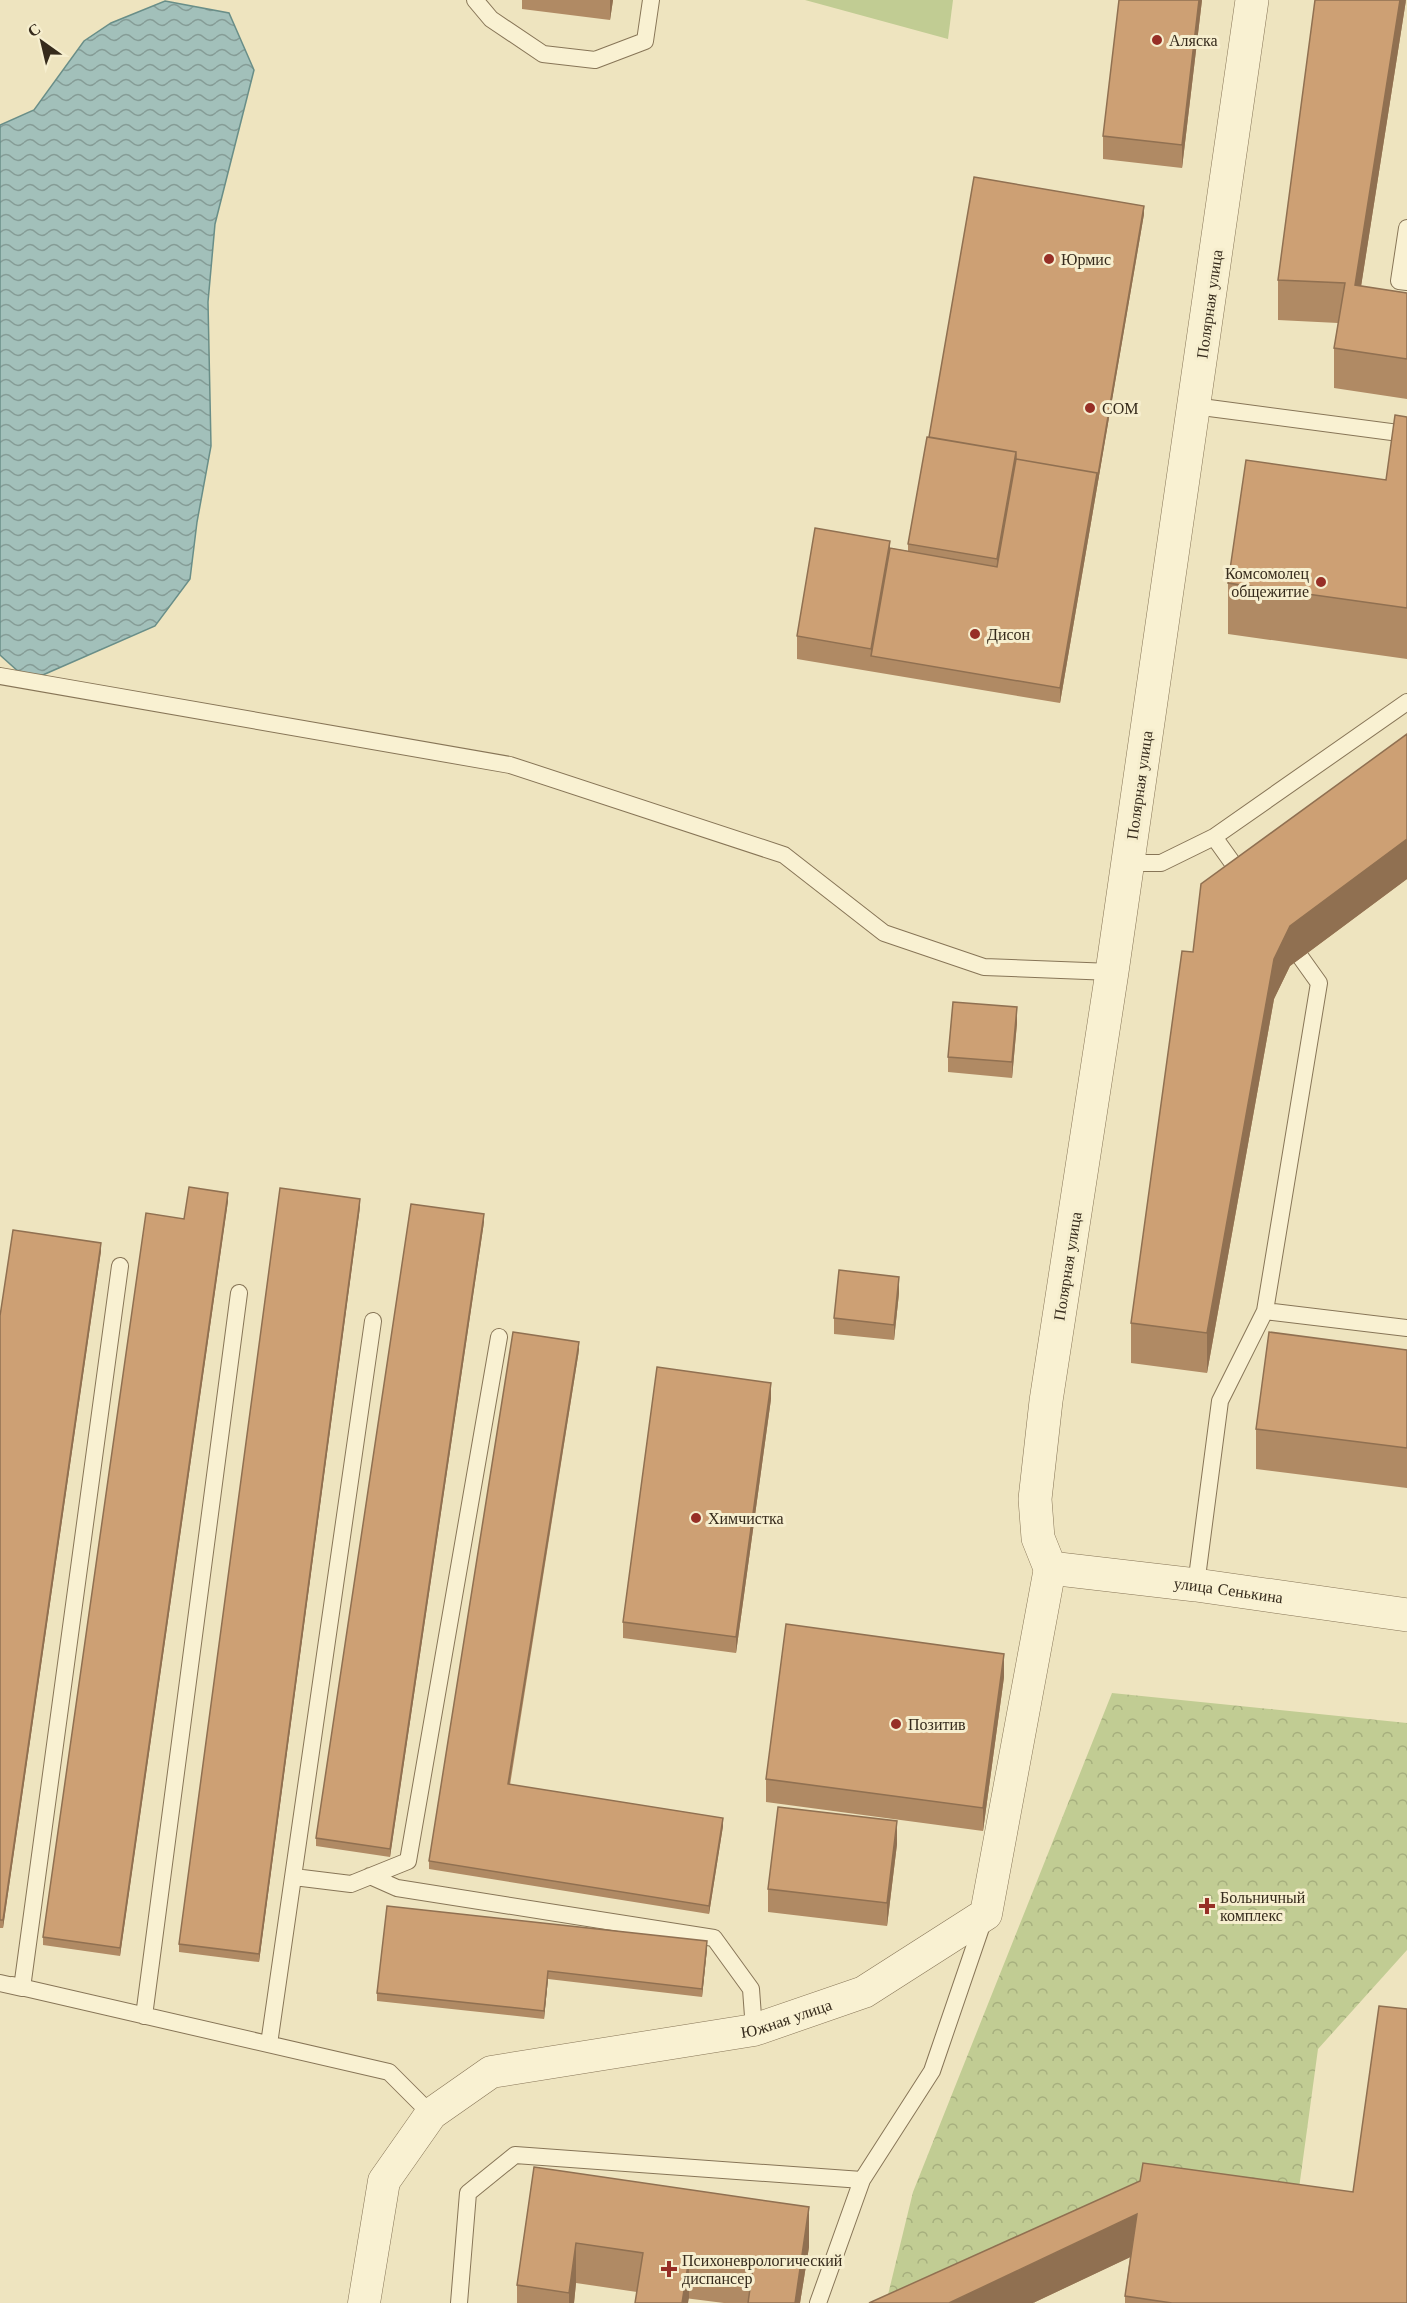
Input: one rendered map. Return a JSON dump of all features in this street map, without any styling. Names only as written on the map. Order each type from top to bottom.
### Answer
[{"type":"street","name":"Полярная улица","points":[[1050,1568],[1038,1538],[1035,1499],[1046,1401],[1112,972],[1252,0]]},
{"type":"street","name":"улица Сенькина","points":[[1050,1568],[1196,1585],[1407,1615]]},
{"type":"street","points":[[986,1914],[1050,1568]]},
{"type":"street","name":"Южная улица","points":[[364,2303],[384,2181],[431,2114],[491,2072],[754,2030],[864,1992],[986,1914]]},
{"type":"lane","points":[[475,0],[491,19],[543,54],[595,60],[645,41],[651,0]]},
{"type":"lane","points":[[1407,228],[1399,281],[1407,282]]},
{"type":"lane","points":[[1194,406],[1407,434]]},
{"type":"lane","points":[[0,676],[510,765],[783,855],[884,933],[984,967],[1112,972]]},
{"type":"lane","points":[[1127,863],[1161,863],[1214,837],[1407,702]]},
{"type":"lane","points":[[1214,837],[1256,896]]},
{"type":"lane","points":[[1196,1585],[1220,1401],[1265,1311],[1319,983],[1277,925]]},
{"type":"lane","points":[[22,1988],[120,1266]]},
{"type":"lane","points":[[144,2016],[239,1293]]},
{"type":"lane","points":[[1265,1311],[1407,1328]]},
{"type":"lane","points":[[269,2044],[373,1321]]},
{"type":"lane","points":[[294,1877],[351,1884],[408,1861],[499,1337]]},
{"type":"lane","points":[[370,1876],[397,1888],[714,1938],[751,1989],[754,2030]]},
{"type":"lane","points":[[818,2303],[862,2180],[932,2071],[986,1914]]},
{"type":"lane","points":[[0,1983],[389,2072],[431,2114]]},
{"type":"lane","points":[[459,2303],[468,2193],[514,2155],[862,2180]]},
{"type":"green space","points":[[805,0],[953,0],[948,39]]},
{"type":"green space","points":[[1112,1693],[1407,1723],[1407,1950],[1318,2049],[1297,2203],[886,2303],[913,2192]]},
{"type":"water","points":[[165,1],[229,13],[254,70],[215,224],[208,302],[211,446],[197,522],[190,579],[155,626],[29,681],[0,655],[0,125],[34,110],[84,41],[111,23]]},
{"type":"building","points":[[1119,0],[1199,0],[1182,145],[1103,136]]},
{"type":"building","points":[[1315,0],[1400,0],[1355,285],[1407,293],[1407,359],[1334,348],[1345,283],[1278,280]]},
{"type":"building","points":[[974,177],[1144,206],[1097,481],[1097,473],[1016,459],[1016,452],[929,437]]},
{"type":"building","name":"Комсомолец общежитие","points":[[1395,415],[1407,417],[1407,608],[1228,583],[1246,460],[1386,480]]},
{"type":"building","points":[[927,437],[1016,452],[997,559],[908,544]]},
{"type":"building","points":[[1016,459],[1097,473],[1060,688],[871,656],[890,548],[997,567]]},
{"type":"building","points":[[815,528],[890,541],[871,649],[797,636]]},
{"type":"building","points":[[1407,734],[1407,839],[1290,926],[1274,959],[1207,1333],[1131,1323],[1182,951],[1193,952],[1201,884]]},
{"type":"building","points":[[953,1002],[1017,1007],[1012,1062],[948,1057]]},
{"type":"building","points":[[189,1187],[228,1193],[120,1948],[43,1937],[146,1213],[184,1219]]},
{"type":"building","points":[[280,1188],[360,1199],[259,1954],[179,1944]]},
{"type":"building","points":[[411,1204],[484,1214],[390,1849],[316,1838]]},
{"type":"building","points":[[13,1230],[101,1243],[3,1920],[0,1920],[0,1316]]},
{"type":"building","points":[[839,1270],[899,1277],[894,1325],[834,1318]]},
{"type":"building","points":[[513,1332],[579,1342],[508,1784],[723,1818],[709,1906],[429,1861]]},
{"type":"building","points":[[1269,1332],[1407,1350],[1407,1448],[1256,1429]]},
{"type":"building","name":"Химчистка","points":[[657,1367],[771,1383],[736,1637],[623,1622]]},
{"type":"building","points":[[786,1624],[1004,1654],[983,1808],[766,1779]]},
{"type":"building","points":[[778,1807],[897,1821],[887,1903],[768,1889]]},
{"type":"building","points":[[387,1906],[707,1941],[702,1989],[548,1971],[544,2011],[377,1993]]},
{"type":"building","points":[[1379,2006],[1407,2009],[1407,2303],[1172,2303],[1125,2296],[1137,2214],[949,2303],[869,2303],[1140,2181],[1143,2163],[1353,2192]]},
{"type":"building","points":[[534,2167],[809,2207],[795,2303],[748,2303],[753,2267],[689,2258],[682,2303],[635,2303],[643,2253],[576,2243],[569,2293],[517,2285]]},
{"type":"place","name":"Аляска","points":[[1157,40]]},
{"type":"place","name":"Юрмис","points":[[1049,259]]},
{"type":"place","name":"СОМ","points":[[1090,408]]},
{"type":"place","name":"Комсомолец общежитие","points":[[1321,582]]},
{"type":"place","name":"Дисон","points":[[975,634]]},
{"type":"place","name":"Химчистка","points":[[696,1518]]},
{"type":"place","name":"Позитив","points":[[896,1724]]},
{"type":"place","name":"Больничный комплекс","points":[[1207,1906]]},
{"type":"place","name":"Психоневрологический диспансер","points":[[669,2269]]}]
